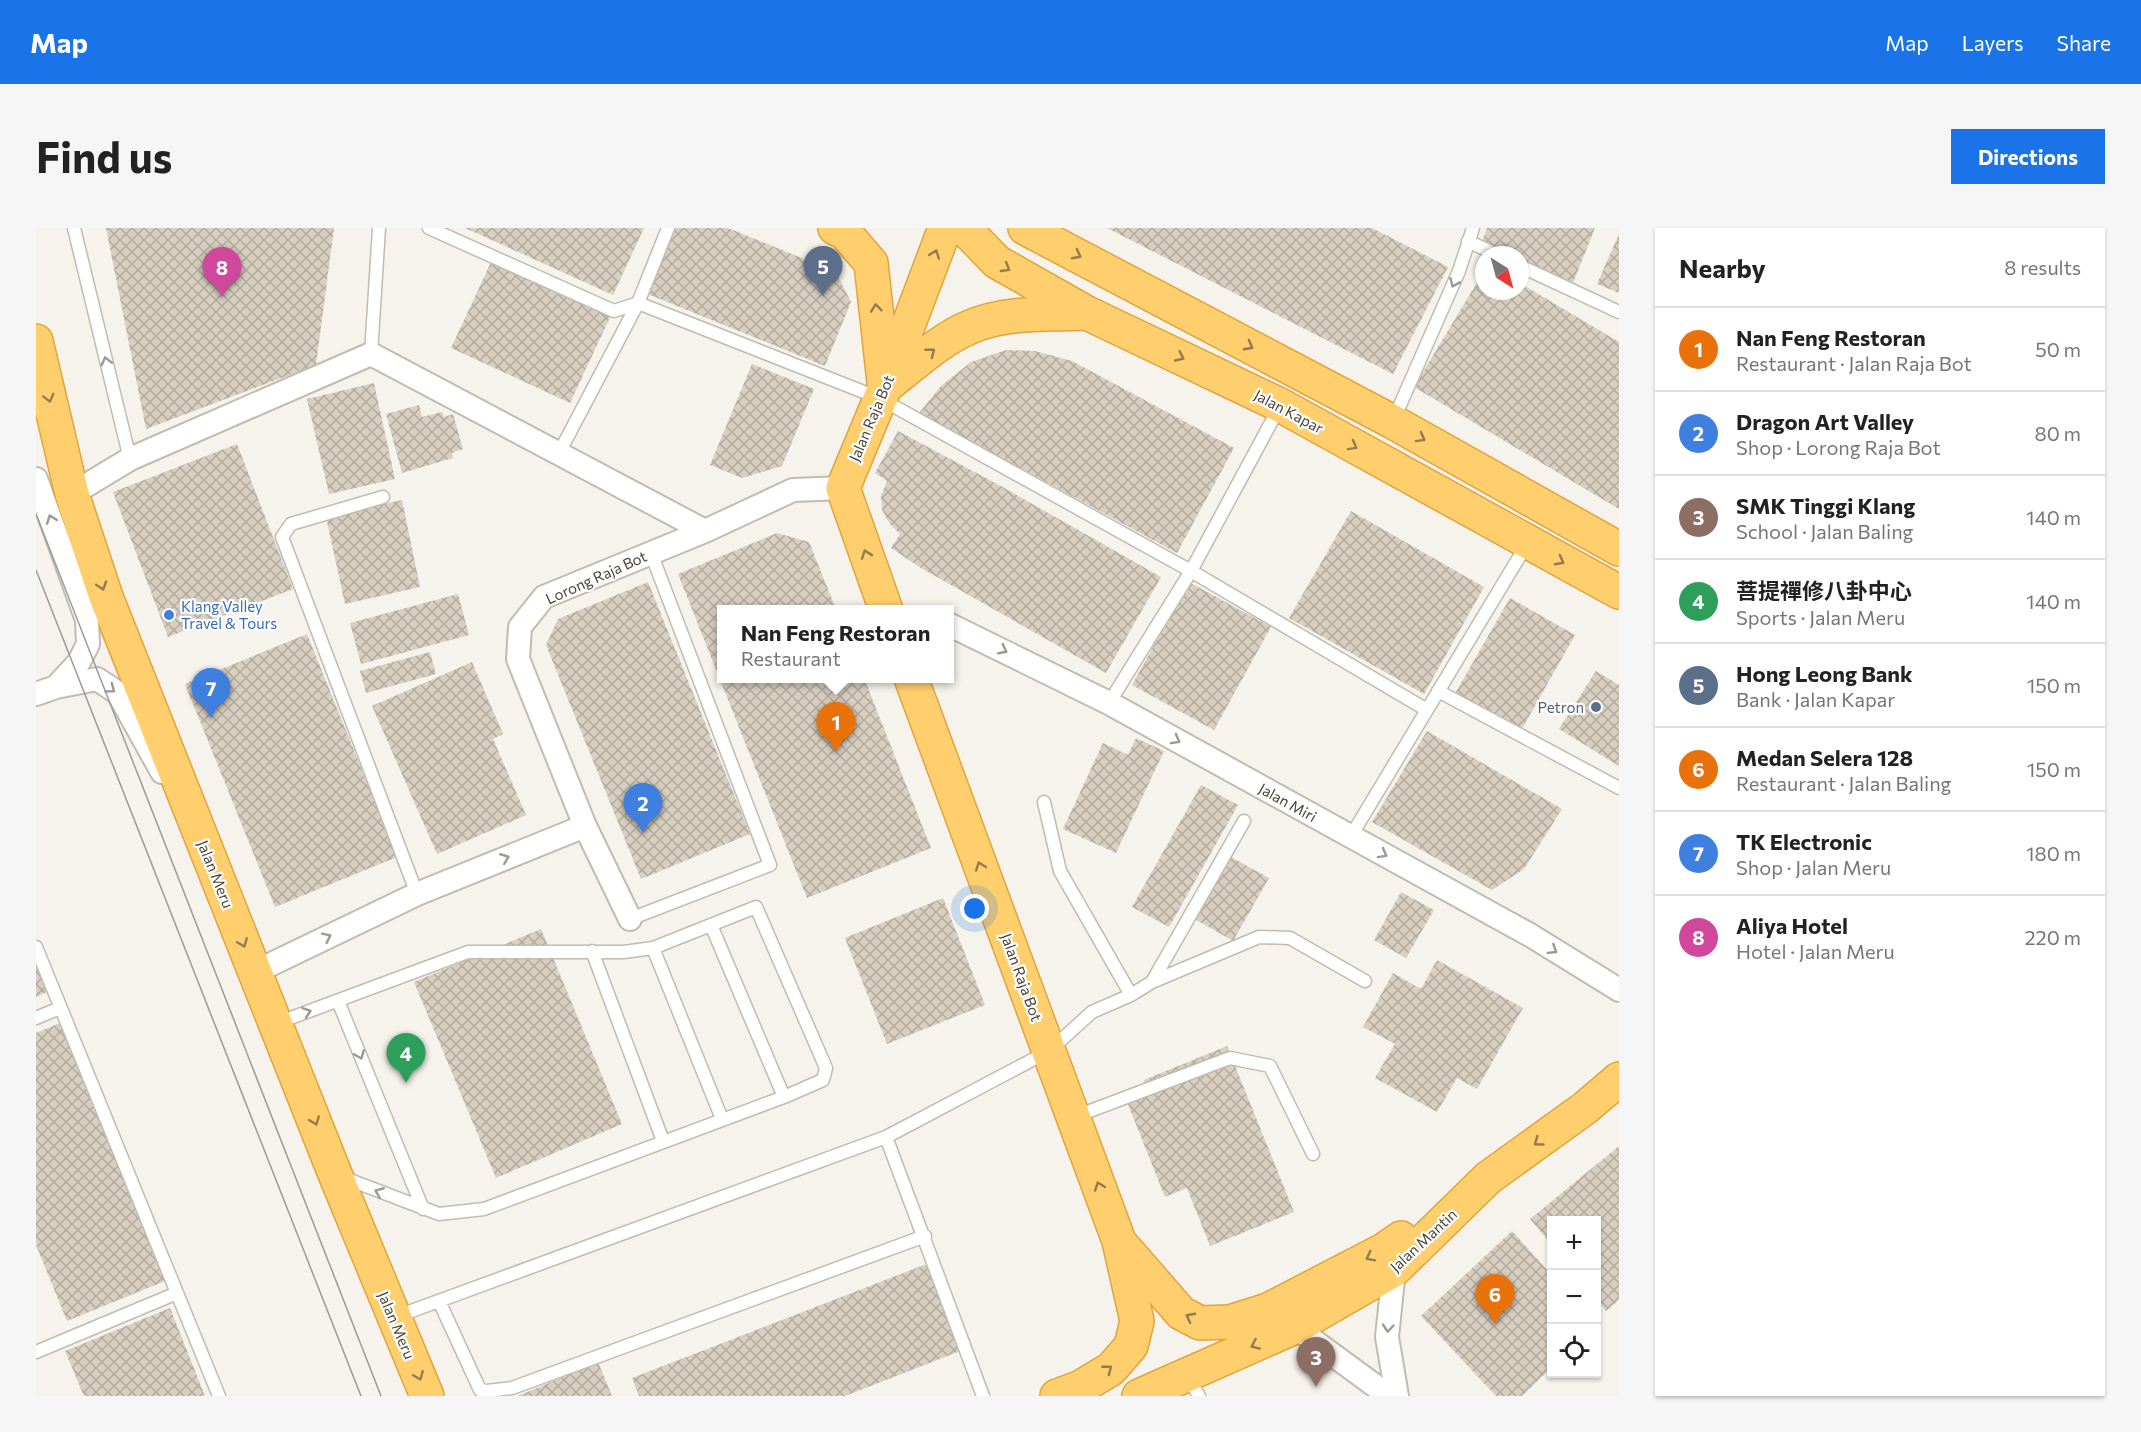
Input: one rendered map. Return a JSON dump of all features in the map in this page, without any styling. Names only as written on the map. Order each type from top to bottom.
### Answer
[{"type":"highway","points":[[836,228],[845,233],[871,263],[882,392]]},
{"type":"highway","name":"Jalan Raja Bot","points":[[843,488],[945,228]]},
{"type":"highway","name":"Jalan Kapar","points":[[964,228],[997,262],[1087,313],[1280,405],[1619,592]]},
{"type":"highway","points":[[1025,228],[1393,422],[1619,549]]},
{"type":"highway","points":[[882,392],[940,345],[968,328],[1004,317],[1087,313]]},
{"type":"highway","name":"Jalan Meru","points":[[36,341],[72,494],[106,597],[335,1174],[427,1396]]},
{"type":"highway","points":[[843,488],[885,605]]},
{"type":"highway","name":"Jalan Raja Bot","points":[[913,683],[1119,1241]]},
{"type":"highway","name":"Jalan Mantin","points":[[1139,1396],[1193,1386],[1394,1270],[1488,1178],[1585,1108],[1619,1079]]},
{"type":"highway","points":[[1119,1241],[1181,1313],[1200,1323],[1230,1322],[1268,1310],[1382,1251],[1488,1178]]},
{"type":"highway","points":[[1057,1396],[1081,1387],[1112,1369],[1131,1346],[1137,1321],[1119,1241]]},
{"type":"street","points":[[72,494],[130,459],[371,354],[705,531]]},
{"type":"street","points":[[36,479],[87,620],[88,644],[79,662],[46,691]]},
{"type":"street","name":"Lorong Raja Bot","points":[[630,919],[585,826],[518,659],[520,627],[544,597],[705,531],[793,490],[843,488]]},
{"type":"street","name":"Jalan Miri","points":[[954,627],[1109,703],[1530,935],[1619,990]]},
{"type":"street","points":[[46,691],[97,680],[118,693],[207,852]]},
{"type":"street","points":[[255,972],[417,894],[585,826]]},
{"type":"street","points":[[1394,1270],[1387,1337],[1397,1396]]},
{"type":"street","points":[[1295,1327],[1389,1396]]},
{"type":"lane","points":[[74,228],[130,459]]},
{"type":"lane","points":[[371,354],[379,228]]},
{"type":"lane","points":[[429,228],[614,311],[638,303],[882,392],[1426,710]]},
{"type":"lane","points":[[559,453],[638,303],[668,228]]},
{"type":"lane","points":[[1393,422],[1459,271],[1473,228]]},
{"type":"lane","points":[[1468,241],[1478,246]]},
{"type":"lane","points":[[1529,270],[1619,312]]},
{"type":"lane","points":[[1109,703],[1191,571],[1280,405]]},
{"type":"lane","points":[[383,497],[291,524],[282,537],[417,894]]},
{"type":"lane","points":[[1350,836],[1528,543]]},
{"type":"lane","points":[[630,919],[770,865],[651,553]]},
{"type":"lane","points":[[1438,691],[1619,788]]},
{"type":"lane","points":[[1044,802],[1060,871],[1131,995]]},
{"type":"lane","points":[[1152,982],[1244,821]]},
{"type":"lane","points":[[276,1023],[468,952],[624,952],[652,948],[756,907],[826,1068],[823,1080],[784,1097],[484,1209],[439,1214],[335,1174]]},
{"type":"lane","points":[[711,925],[784,1097]]},
{"type":"lane","points":[[394,1317],[886,1137],[1049,1051],[1092,1012],[1131,995],[1152,982],[1259,937],[1290,938],[1365,981]]},
{"type":"lane","points":[[36,947],[219,1396]]},
{"type":"lane","points":[[652,948],[722,1119]]},
{"type":"lane","points":[[592,951],[663,1141]]},
{"type":"lane","points":[[338,1001],[423,1209]]},
{"type":"lane","points":[[36,1018],[60,1008]]},
{"type":"lane","points":[[1073,1117],[1230,1058],[1270,1066],[1313,1154]]},
{"type":"lane","points":[[886,1137],[925,1236],[983,1396]]},
{"type":"lane","points":[[439,1301],[480,1390],[512,1388],[925,1236]]},
{"type":"lane","points":[[36,1352],[177,1293]]},
{"type":"building","points":[[106,228],[334,228],[316,365],[146,429]]},
{"type":"building","points":[[465,228],[644,228],[613,295]]},
{"type":"building","points":[[671,228],[728,228],[836,272],[851,302],[825,366],[645,293]]},
{"type":"building","points":[[1107,228],[1372,228],[1448,267],[1393,374]]},
{"type":"building","points":[[1487,228],[1595,228],[1573,283],[1529,266],[1529,246],[1480,246]]},
{"type":"building","points":[[1619,234],[1619,293],[1597,284]]},
{"type":"building","points":[[493,258],[612,313],[570,403],[451,348]]},
{"type":"building","points":[[1475,286],[1475,300],[1529,300],[1529,288],[1619,342],[1619,509],[1414,387]]},
{"type":"building","points":[[1006,350],[1035,351],[1072,361],[1234,448],[1177,553],[919,413],[941,386],[971,362]]},
{"type":"building","points":[[752,364],[814,389],[782,466],[742,478],[710,465]]},
{"type":"building","points":[[374,383],[395,479],[329,494],[307,399]]},
{"type":"building","points":[[419,405],[422,417],[442,412],[444,417],[453,414],[463,449],[452,453],[453,458],[402,473],[386,414]]},
{"type":"building","points":[[898,431],[999,485],[1161,577],[1106,673],[921,568],[891,548],[900,534],[890,524],[882,510],[881,496],[887,481],[875,473]]},
{"type":"building","points":[[237,444],[293,589],[168,637],[113,492]]},
{"type":"building","points":[[402,500],[420,587],[345,604],[326,517]]},
{"type":"building","points":[[1351,511],[1484,587],[1424,694],[1289,618]]},
{"type":"building","points":[[777,533],[809,542],[834,605],[717,605],[717,672],[678,574]]},
{"type":"building","points":[[648,582],[750,834],[641,879],[546,645],[558,619]]},
{"type":"building","points":[[1189,582],[1271,627],[1214,730],[1132,685]]},
{"type":"building","points":[[458,594],[469,635],[361,664],[350,623]]},
{"type":"building","points":[[1510,598],[1575,635],[1519,734],[1453,697]]},
{"type":"building","points":[[307,634],[397,857],[275,907],[185,684]]},
{"type":"building","points":[[430,652],[436,674],[366,693],[360,671]]},
{"type":"building","points":[[472,662],[503,734],[493,739],[526,815],[437,854],[372,706]]},
{"type":"building","name":"Petron","points":[[1596,671],[1619,685],[1619,766],[1559,729]]},
{"type":"building","points":[[721,683],[866,683],[931,848],[807,898]]},
{"type":"building","points":[[1427,731],[1562,809],[1524,869],[1492,890],[1372,822]]},
{"type":"building","points":[[1136,738],[1164,751],[1116,853],[1063,829],[1103,743],[1128,755]]},
{"type":"building","points":[[1201,785],[1238,805],[1169,927],[1132,907]]},
{"type":"building","points":[[1229,856],[1269,878],[1233,941],[1193,918]]},
{"type":"building","points":[[1401,892],[1434,910],[1406,958],[1374,940]]},
{"type":"building","points":[[943,898],[985,1005],[887,1044],[845,938]]},
{"type":"building","points":[[541,929],[622,1124],[496,1178],[414,982]]},
{"type":"building","points":[[36,960],[49,991],[36,997]]},
{"type":"building","points":[[1437,960],[1523,1008],[1477,1089],[1457,1078],[1437,1112],[1375,1078],[1395,1044],[1363,1027],[1393,973],[1421,989]]},
{"type":"building","points":[[60,1023],[165,1281],[67,1321],[36,1245],[36,1033]]},
{"type":"building","points":[[1227,1046],[1294,1212],[1210,1246],[1187,1188],[1165,1197],[1125,1097],[1146,1088],[1144,1080]]},
{"type":"building","points":[[1619,1146],[1619,1300],[1606,1311],[1601,1305],[1601,1216],[1547,1216],[1547,1239],[1530,1219]]},
{"type":"building","points":[[1512,1231],[1547,1270],[1547,1372],[1522,1396],[1496,1396],[1421,1316]]},
{"type":"building","points":[[929,1263],[963,1350],[845,1396],[639,1396],[632,1378]]},
{"type":"building","points":[[170,1308],[205,1396],[84,1396],[65,1351]]},
{"type":"building","points":[[598,1362],[612,1396],[518,1396]]},
{"type":"tram line","points":[[36,514],[381,1396]]},
{"type":"tram line","points":[[36,570],[361,1396]]},
{"type":"place","name":"Hong Leong Bank","points":[[823,296]]},
{"type":"place","name":"Aliya Hotel","points":[[222,297]]},
{"type":"place","name":"Klang Valley Travel & Tours","points":[[169,615]]},
{"type":"place","name":"Petron","points":[[1596,707]]},
{"type":"place","name":"TK Electronic","points":[[211,718]]},
{"type":"place","name":"Nan Feng Restoran","points":[[836,752]]},
{"type":"place","name":"Dragon Art Valley","points":[[643,833]]},
{"type":"place","name":"菩提禪修八卦中心","points":[[406,1083]]},
{"type":"place","name":"Medan Selera 128","points":[[1495,1324]]},
{"type":"place","name":"SMK Tinggi Klang","points":[[1316,1387]]}]
